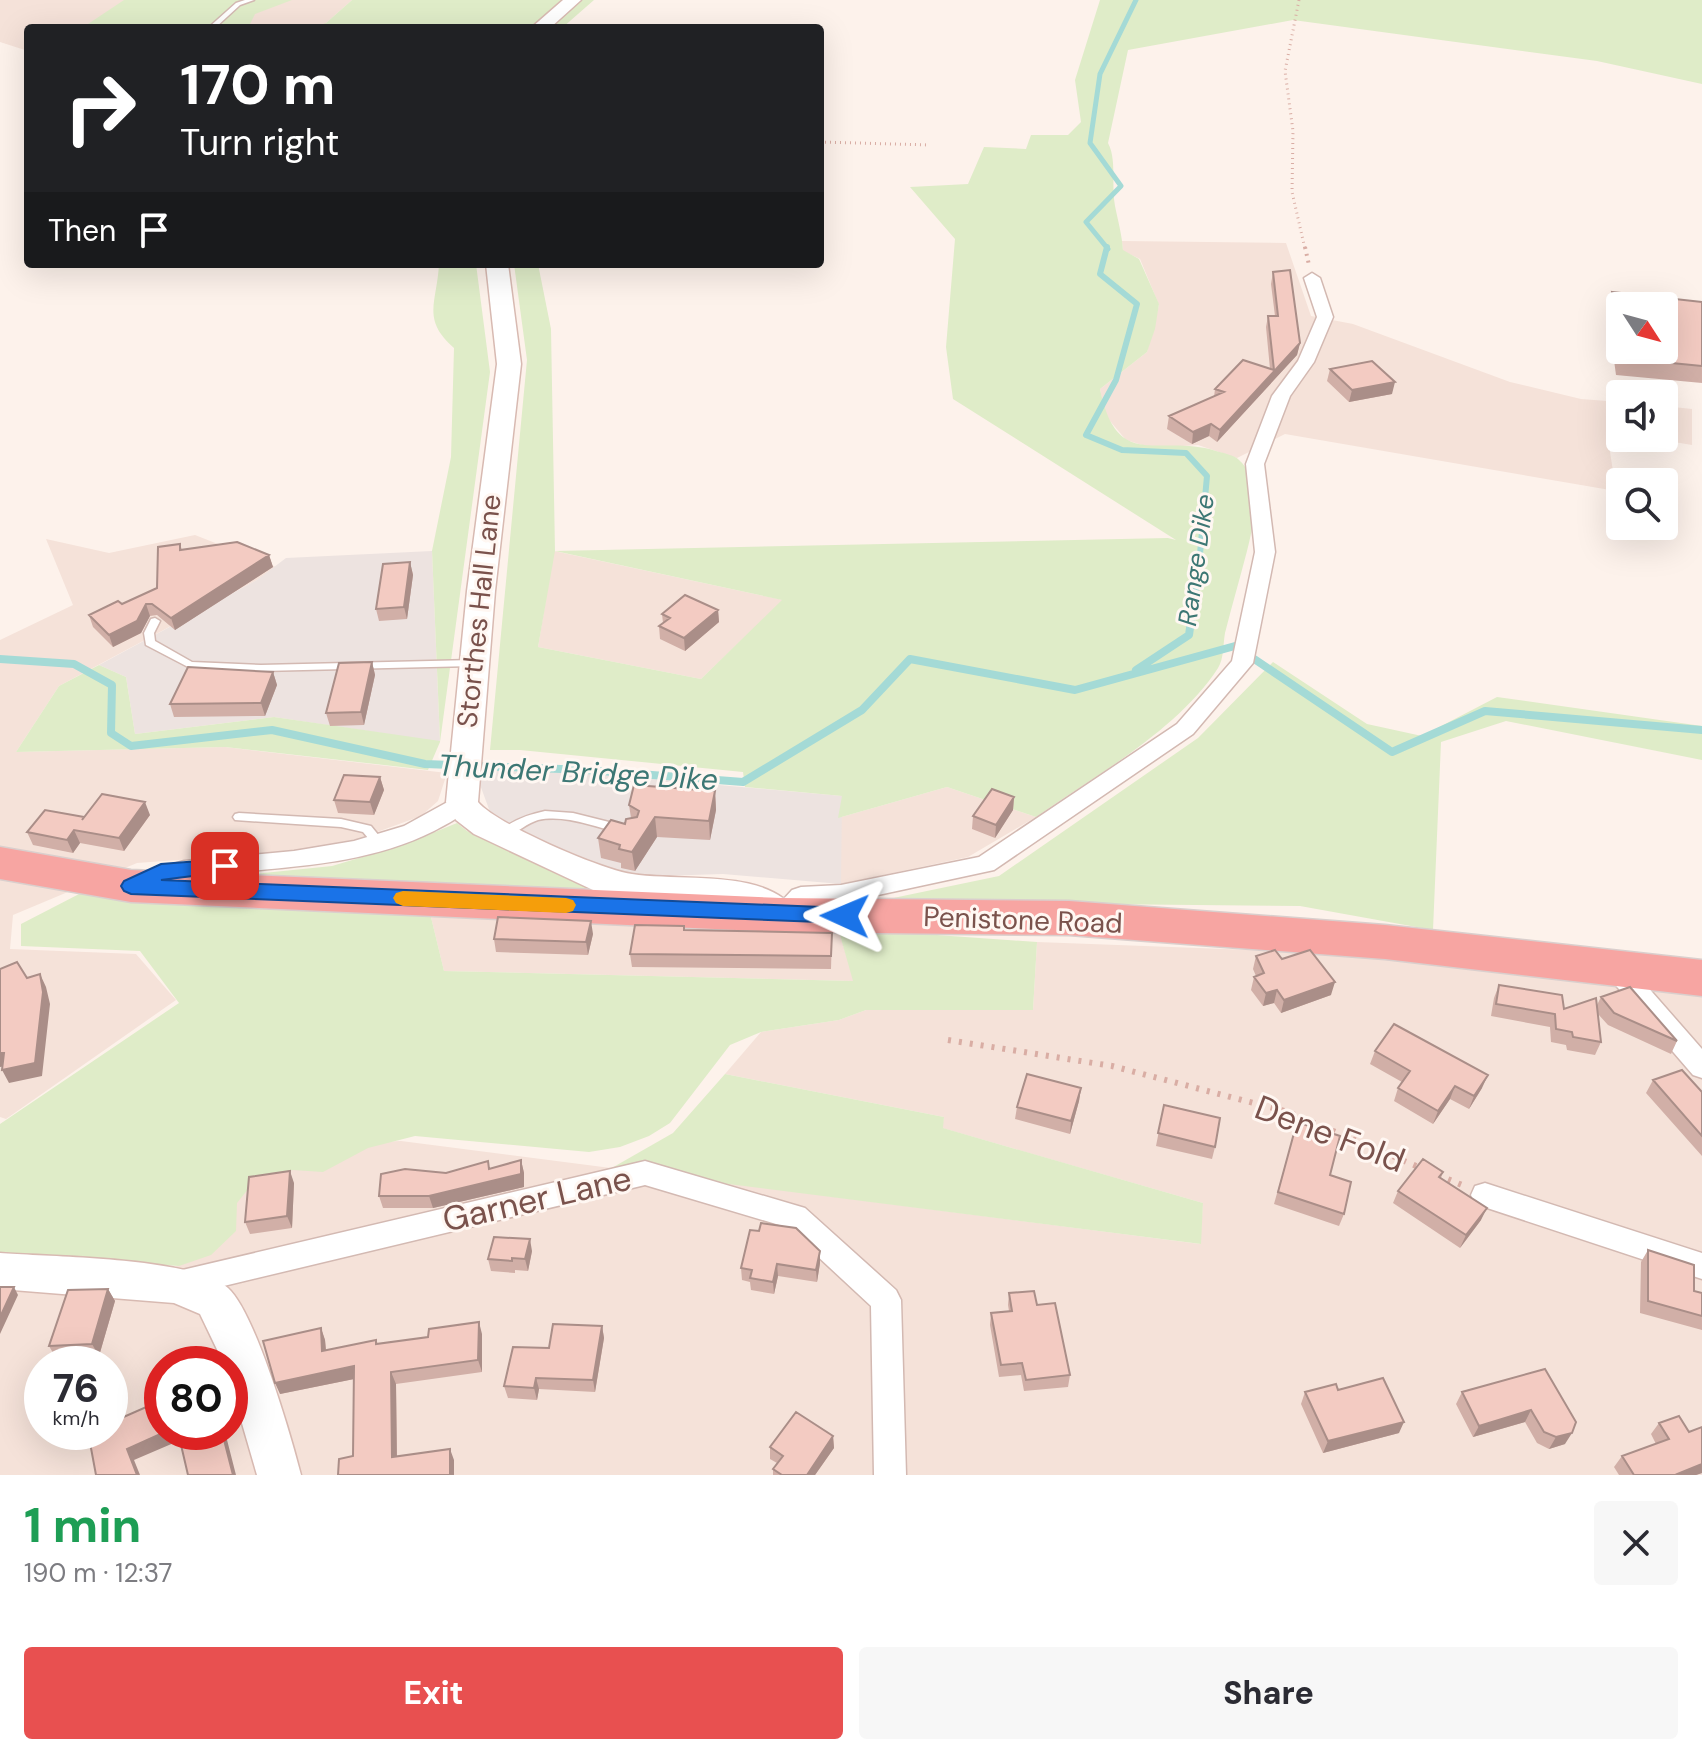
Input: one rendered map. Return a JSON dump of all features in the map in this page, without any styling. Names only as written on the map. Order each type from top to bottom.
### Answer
[{"type":"highway","name":"Penistone Road","points":[[0,863],[131,886],[781,915],[1069,918],[1385,942],[1702,978]]},
{"type":"street","points":[[545,24],[573,0]]},
{"type":"street","name":"Storthes Hall Lane","points":[[462,794],[493,479],[509,364],[497,268]]},
{"type":"street","points":[[131,886],[161,871],[321,858],[430,824],[462,794],[476,819],[502,835],[605,881],[634,887],[756,896],[781,915],[801,896],[841,894],[986,864],[1185,729],[1242,663],[1265,552],[1255,464],[1281,396],[1306,362],[1325,317],[1312,278]]},
{"type":"street","points":[[1615,967],[1702,1067]]},
{"type":"street","name":"Garner Lane","points":[[174,1285],[645,1173],[795,1217],[886,1300],[890,1475]]},
{"type":"street","points":[[1485,1195],[1702,1266]]},
{"type":"street","points":[[0,1271],[174,1285],[201,1293],[215,1302],[226,1316],[279,1475]]},
{"type":"lane","points":[[216,24],[238,4],[251,0]]},
{"type":"lane","points":[[155,621],[149,633],[150,643],[190,665],[261,668],[474,663]]},
{"type":"lane","points":[[502,835],[525,817],[550,813],[633,832]]},
{"type":"lane","points":[[239,817],[341,823],[367,829],[378,842]]},
{"type":"path","points":[[1299,0],[1285,71],[1293,131],[1292,192],[1312,278]]},
{"type":"path","points":[[824,142],[930,145]]},
{"type":"path","name":"Dene Fold","points":[[948,1040],[1112,1066],[1288,1112],[1485,1195]]},
{"type":"shaded area","points":[[0,0],[352,0],[327,24],[24,24],[24,50],[0,42]]},
{"type":"shaded area","points":[[1122,241],[1286,243],[1311,316],[1353,324],[1510,382],[1581,399],[1606,401],[1606,452],[1610,452],[1612,468],[1606,468],[1606,489],[1285,434],[1237,458],[1198,445],[1152,448],[1126,440],[1105,415],[1100,389],[1147,352],[1159,305],[1140,259],[1123,251]]},
{"type":"shaded area","points":[[1678,408],[1692,409],[1692,445],[1678,443]]},
{"type":"shaded area","points":[[195,535],[276,567],[59,686],[16,752],[225,747],[447,773],[438,801],[421,816],[358,839],[285,852],[137,863],[13,915],[10,949],[136,954],[176,1000],[6,1119],[0,1117],[0,640],[73,605],[46,539],[109,553]]},
{"type":"shaded area","points":[[432,551],[440,742],[274,717],[135,734],[126,677],[99,665],[257,580],[286,558]]},
{"type":"shaded area","points":[[554,551],[783,600],[701,679],[538,647]]},
{"type":"shaded area","points":[[472,763],[842,796],[841,884],[723,874],[627,877],[598,868],[493,820]]},
{"type":"shaded area","points":[[947,787],[1036,817],[968,857],[841,884],[838,818]]},
{"type":"shaded area","points":[[430,913],[838,928],[854,981],[444,971]]},
{"type":"shaded area","points":[[1037,942],[1331,953],[1566,972],[1702,997],[1702,1475],[0,1475],[0,1257],[176,1267],[265,1146],[401,1141],[1200,1244],[1203,1203],[942,1128],[944,1117],[725,1074],[761,1032],[839,1020],[866,1010],[1033,1010]]},
{"type":"green space","points":[[124,0],[292,0],[255,14],[250,24],[88,24]]},
{"type":"green space","points":[[352,0],[594,0],[567,24],[323,24]]},
{"type":"green space","points":[[1100,0],[1702,0],[1702,84],[1597,61],[1293,20],[1128,50],[1108,143],[1112,157],[1114,198],[1123,250],[1139,259],[1159,304],[1147,352],[1100,389],[1117,432],[1129,441],[1143,445],[1196,447],[1238,459],[1251,478],[1254,516],[1218,668],[1181,712],[1159,731],[1036,817],[947,787],[838,818],[842,796],[745,787],[743,772],[520,750],[490,750],[527,360],[515,268],[539,268],[551,329],[555,551],[1176,540],[953,399],[946,347],[955,239],[910,187],[968,184],[984,147],[1026,149],[1031,135],[1068,135],[1081,122],[1075,80]],"holes":[[[555,551],[782,600],[701,679],[538,647]]]},
{"type":"green space","points":[[438,268],[477,268],[490,372],[440,742],[428,770],[225,747],[16,752],[59,686],[99,665],[126,677],[135,734],[274,717],[440,741],[432,551],[451,457],[454,348],[437,328],[434,300]]},
{"type":"green space","points":[[1273,662],[1367,724],[1422,736],[1497,697],[1702,726],[1702,760],[1506,721],[1441,742],[1433,930],[1300,906],[874,902],[999,876],[1198,738]]},
{"type":"green space","points":[[457,823],[467,831],[600,892],[226,877],[332,866],[403,845]]},
{"type":"green space","points":[[81,893],[430,913],[444,971],[853,981],[838,928],[1037,942],[1033,1010],[866,1010],[839,1020],[761,1032],[730,1045],[670,1123],[649,1136],[620,1147],[589,1152],[415,1136],[368,1148],[323,1172],[293,1170],[257,1178],[237,1203],[236,1231],[211,1255],[179,1266],[0,1254],[0,1124],[179,1003],[140,951],[21,946],[21,924]]},
{"type":"green space","points":[[725,1074],[944,1117],[943,1128],[1203,1203],[1201,1244],[610,1169],[673,1133]]},
{"type":"building","points":[[1290,270],[1300,343],[1220,430],[1211,424],[1193,432],[1169,416],[1224,392],[1215,389],[1243,360],[1274,370],[1268,316],[1278,316],[1273,272]]},
{"type":"building","points":[[1678,299],[1702,302],[1702,366],[1678,364]]},
{"type":"building","points":[[1372,361],[1395,382],[1352,390],[1330,369]]},
{"type":"building","points":[[237,542],[269,555],[171,618],[152,604],[146,604],[137,621],[109,635],[89,615],[157,588],[158,547],[180,544],[180,550]]},
{"type":"building","points":[[410,562],[404,607],[376,609],[383,564]]},
{"type":"building","points":[[685,595],[718,610],[684,638],[659,626],[670,618],[662,614]]},
{"type":"building","points":[[372,662],[361,712],[326,713],[339,663]]},
{"type":"building","points":[[188,667],[273,672],[261,703],[170,704]]},
{"type":"building","points":[[344,775],[380,777],[370,802],[334,800]]},
{"type":"building","points":[[634,785],[715,791],[709,821],[655,817],[632,852],[619,849],[620,845],[598,838],[611,820],[625,824],[626,819],[637,817],[639,811],[629,805]]},
{"type":"building","points":[[992,789],[1014,797],[996,825],[973,816]]},
{"type":"building","points":[[102,794],[145,802],[119,838],[74,830],[67,840],[27,832],[45,810],[84,817],[82,820]]},
{"type":"building","points":[[498,917],[591,921],[586,942],[494,939]]},
{"type":"building","points":[[635,925],[684,926],[684,930],[832,933],[831,956],[630,954]]},
{"type":"building","points":[[1275,950],[1282,959],[1310,950],[1335,982],[1284,1000],[1277,990],[1266,993],[1254,977],[1264,973],[1256,956]]},
{"type":"building","points":[[17,962],[27,978],[40,974],[43,992],[35,1063],[2,1070],[0,969]]},
{"type":"building","points":[[1499,985],[1562,995],[1564,1009],[1596,998],[1601,1042],[1573,1037],[1572,1032],[1556,1029],[1555,1014],[1496,1004]]},
{"type":"building","points":[[1630,987],[1677,1041],[1614,1013],[1601,997]]},
{"type":"building","points":[[1394,1024],[1488,1075],[1474,1096],[1455,1086],[1438,1111],[1398,1088],[1410,1071],[1375,1051]]},
{"type":"building","points":[[1682,1070],[1702,1092],[1702,1136],[1653,1080]]},
{"type":"building","points":[[1027,1074],[1081,1088],[1071,1121],[1017,1107]]},
{"type":"building","points":[[1164,1105],[1220,1118],[1215,1147],[1158,1133]]},
{"type":"building","points":[[1297,1122],[1340,1136],[1330,1175],[1351,1182],[1344,1214],[1278,1192]]},
{"type":"building","points":[[1423,1159],[1443,1172],[1439,1177],[1487,1208],[1466,1235],[1398,1191]]},
{"type":"building","points":[[521,1160],[521,1174],[429,1196],[379,1196],[381,1174],[405,1169],[446,1173],[488,1161],[489,1169]]},
{"type":"building","points":[[290,1171],[287,1216],[245,1222],[249,1177]]},
{"type":"building","points":[[761,1223],[796,1228],[820,1251],[816,1270],[777,1264],[773,1282],[750,1278],[752,1270],[741,1268],[750,1230],[759,1231]]},
{"type":"building","points":[[494,1237],[530,1239],[525,1259],[488,1259]]},
{"type":"building","points":[[1648,1250],[1694,1265],[1694,1291],[1702,1293],[1702,1316],[1648,1301]]},
{"type":"building","points":[[0,1287],[14,1287],[0,1317]]},
{"type":"building","points":[[108,1289],[92,1344],[49,1346],[68,1290]]},
{"type":"building","points":[[1034,1291],[1037,1305],[1055,1303],[1070,1375],[1026,1380],[1022,1363],[1001,1365],[991,1313],[1012,1311],[1009,1293]]},
{"type":"building","points":[[479,1322],[478,1360],[391,1372],[392,1457],[450,1449],[450,1475],[338,1475],[339,1459],[353,1456],[354,1366],[275,1383],[263,1341],[321,1328],[322,1351],[376,1340],[376,1344],[428,1337],[429,1329]]},
{"type":"building","points":[[553,1324],[602,1326],[593,1380],[536,1378],[534,1388],[504,1386],[513,1347],[549,1348]]},
{"type":"building","points":[[1545,1369],[1576,1422],[1572,1433],[1556,1437],[1544,1432],[1531,1410],[1479,1426],[1462,1392]]},
{"type":"building","points":[[1383,1378],[1404,1422],[1328,1441],[1305,1392],[1336,1384],[1338,1390]]},
{"type":"building","points":[[144,1408],[144,1441],[128,1449],[128,1415]]},
{"type":"building","points":[[796,1412],[833,1436],[807,1475],[782,1475],[773,1469],[783,1456],[770,1447]]},
{"type":"building","points":[[1679,1416],[1689,1432],[1702,1427],[1702,1464],[1678,1475],[1634,1475],[1622,1456],[1669,1439],[1659,1423]]},
{"type":"building","points":[[91,1450],[127,1450],[137,1475],[96,1475]]},
{"type":"building","points":[[182,1450],[227,1450],[233,1475],[188,1475]]},
{"type":"waterway","name":"Range Dike","points":[[1107,248],[1086,222],[1121,186],[1090,143],[1100,74],[1136,0]]},
{"type":"waterway","name":"Range Dike","points":[[1107,248],[1100,274],[1137,304],[1116,380],[1086,435],[1122,450],[1186,453],[1207,476],[1199,565]]},
{"type":"waterway","name":"Range Dike","points":[[1136,670],[1189,635],[1199,563]]},
{"type":"waterway","name":"Thunder Bridge Dike","points":[[0,659],[74,664],[112,685],[111,733],[131,746],[272,730],[425,764],[587,770],[743,782],[862,710],[910,659],[1075,690],[1235,646],[1392,752],[1485,711],[1702,730]]},
{"type":"slow traffic","points":[[403,898],[566,905]]},
{"type":"route","points":[[225,866],[161,871],[131,886],[845,916]]}]
